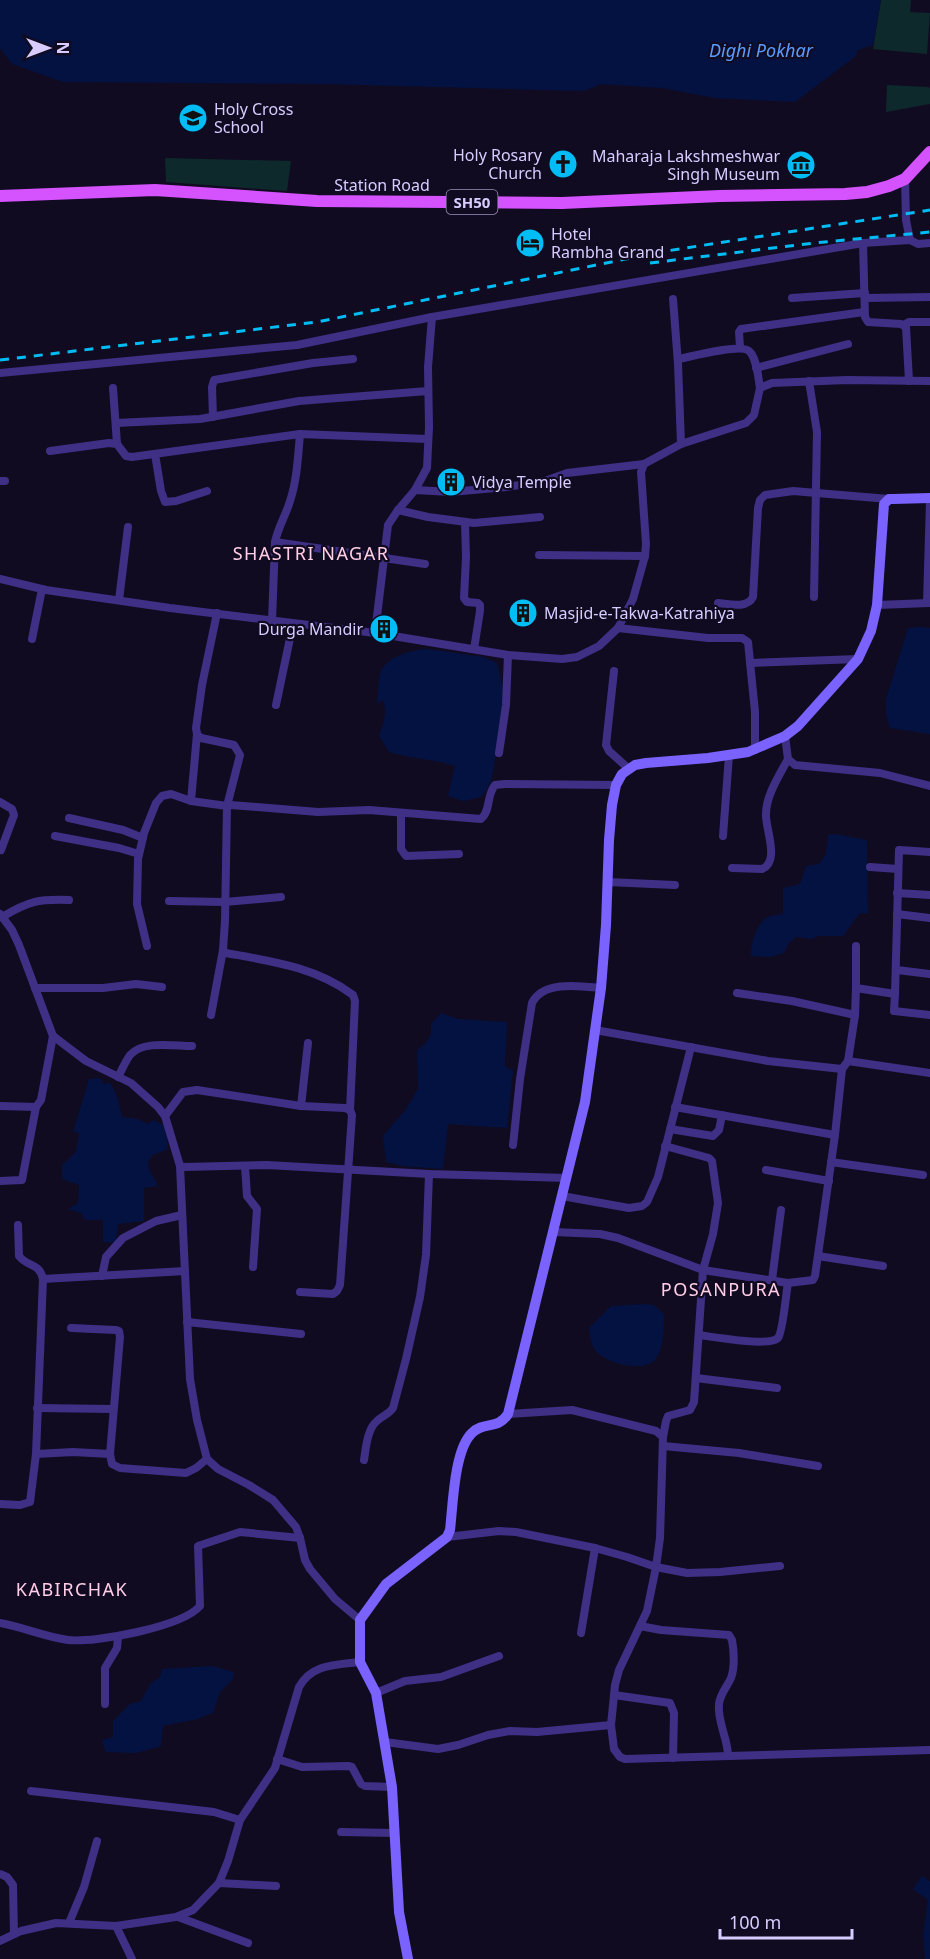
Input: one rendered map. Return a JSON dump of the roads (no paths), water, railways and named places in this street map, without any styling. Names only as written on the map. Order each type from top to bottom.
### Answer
[{"type":"main road","name":"Station Road","points":[[0,196],[155,190],[317,201],[562,204],[720,196],[845,194],[867,192],[905,179],[930,152]]},
{"type":"main road","points":[[408,1959],[399,1912],[392,1787],[376,1693],[360,1662],[360,1620],[386,1584],[447,1537],[450,1530],[456,1473],[463,1447],[473,1431],[499,1424],[508,1414],[585,1102],[601,988],[610,829],[616,785],[622,774],[635,765],[755,750],[785,736],[798,726],[858,659],[871,632],[877,605],[884,504],[889,499],[930,500]]},
{"type":"street","points":[[905,179],[906,220],[910,240]]},
{"type":"street","points":[[0,373],[297,345],[432,317],[863,243],[910,240],[918,244],[930,243]]},
{"type":"street","points":[[863,243],[864,312],[868,322],[904,325],[909,322],[930,322]]},
{"type":"street","points":[[792,298],[865,295],[930,297]]},
{"type":"street","points":[[673,299],[681,444]]},
{"type":"street","points":[[740,347],[739,332],[741,329],[864,312]]},
{"type":"street","points":[[375,633],[388,525],[416,490],[427,468],[428,368],[432,317]]},
{"type":"street","points":[[904,325],[907,331],[909,381]]},
{"type":"street","points":[[756,368],[848,344]]},
{"type":"street","points":[[416,490],[451,492],[506,487],[545,481],[567,473],[644,464],[681,444],[731,429],[751,420],[760,388],[749,350],[740,347],[678,359]]},
{"type":"street","points":[[213,417],[212,387],[214,380],[354,358]]},
{"type":"street","points":[[760,388],[771,383],[810,381],[930,381]]},
{"type":"street","points":[[810,381],[817,432],[814,597]]},
{"type":"street","points":[[113,388],[117,444],[126,456],[132,457],[300,434],[428,439]]},
{"type":"street","points":[[116,423],[162,422],[213,417],[299,401],[428,391]]},
{"type":"street","points":[[272,621],[275,542],[291,498],[297,469],[300,434]]},
{"type":"street","points":[[50,451],[109,442],[117,444]]},
{"type":"street","points":[[155,454],[165,502],[176,501],[207,491]]},
{"type":"street","points":[[0,579],[42,589],[293,624],[375,633],[508,655],[562,659],[578,657],[599,646],[618,628],[633,599],[646,544],[641,472],[644,464]]},
{"type":"street","points":[[718,603],[746,604],[751,602],[758,508],[760,500],[765,495],[793,491],[889,499]]},
{"type":"street","points":[[877,605],[929,603],[930,500]]},
{"type":"street","points":[[398,510],[465,523],[540,517]]},
{"type":"street","points":[[465,523],[464,598],[467,602],[480,605],[474,650]]},
{"type":"street","points":[[119,600],[128,527]]},
{"type":"street","points":[[275,542],[425,564]]},
{"type":"street","points":[[539,555],[645,556]]},
{"type":"street","points":[[32,639],[42,589]]},
{"type":"street","points":[[191,801],[196,728],[202,685],[217,613]]},
{"type":"street","points":[[276,705],[293,624]]},
{"type":"street","points":[[618,628],[708,638],[742,638],[748,642],[755,750]]},
{"type":"street","points":[[499,753],[506,705],[508,655]]},
{"type":"street","points":[[750,663],[858,659]]},
{"type":"street","points":[[614,671],[606,745],[609,751],[629,769]]},
{"type":"street","points":[[197,735],[201,738],[234,745],[237,747],[239,759],[227,806],[223,950],[211,1015]]},
{"type":"street","points":[[732,868],[762,868],[767,867],[770,863],[770,839],[765,814],[774,786],[788,759],[785,736]]},
{"type":"street","points":[[723,836],[729,755]]},
{"type":"street","points":[[788,759],[795,765],[880,772],[930,786]]},
{"type":"street","points":[[147,946],[137,904],[139,854],[156,803],[162,796],[171,795],[191,801],[227,806],[318,812],[369,810],[481,819],[487,813],[491,790],[495,785],[616,785]]},
{"type":"street","points":[[0,802],[12,808],[14,815],[1,850]]},
{"type":"street","points":[[401,813],[401,849],[406,856],[459,854]]},
{"type":"street","points":[[69,818],[123,830],[143,838]]},
{"type":"street","points":[[55,836],[139,854]]},
{"type":"street","points":[[930,852],[898,850],[897,970],[894,1011],[930,1016]]},
{"type":"street","points":[[870,867],[898,868]]},
{"type":"street","points":[[607,882],[675,885]]},
{"type":"street","points":[[897,893],[930,895]]},
{"type":"street","points":[[170,901],[225,902],[281,897]]},
{"type":"street","points":[[0,1181],[22,1180],[36,1107],[41,1100],[52,1036],[19,945],[12,930],[1,916],[32,901],[69,900]]},
{"type":"street","points":[[897,914],[930,918]]},
{"type":"street","points":[[553,1232],[600,1234],[618,1238],[703,1270],[788,1282],[813,1280],[829,1182],[842,1069],[848,1061],[855,1014],[856,946]]},
{"type":"street","points":[[223,950],[226,953],[267,959],[305,969],[353,995],[355,1001],[350,1110],[352,1115],[340,1285],[333,1294],[300,1292]]},
{"type":"street","points":[[897,970],[930,974]]},
{"type":"street","points":[[35,988],[103,988],[136,984],[162,987]]},
{"type":"street","points":[[513,1145],[520,1079],[532,1003],[535,997],[547,990],[558,988],[574,986],[601,988]]},
{"type":"street","points":[[856,988],[895,994]]},
{"type":"street","points":[[738,993],[855,1014]]},
{"type":"street","points":[[595,1030],[768,1061],[842,1069]]},
{"type":"street","points":[[52,1036],[86,1061],[130,1083],[165,1116],[180,1166],[190,1379],[207,1459],[218,1469],[273,1500],[296,1527],[305,1560],[310,1569],[335,1599],[360,1620]]},
{"type":"street","points":[[301,1106],[308,1043]]},
{"type":"street","points":[[118,1077],[136,1050],[154,1046],[192,1046]]},
{"type":"street","points":[[562,1196],[629,1208],[642,1206],[651,1194],[666,1146],[690,1047]]},
{"type":"street","points":[[848,1061],[930,1072]]},
{"type":"street","points":[[165,1116],[187,1090],[301,1106],[350,1110]]},
{"type":"street","points":[[0,1106],[36,1107]]},
{"type":"street","points":[[675,1107],[835,1135]]},
{"type":"street","points":[[670,1129],[714,1136],[719,1130],[722,1115]]},
{"type":"street","points":[[666,1146],[709,1158],[714,1165],[718,1196],[717,1211],[703,1270],[693,1407],[690,1410],[668,1416],[663,1437],[660,1538],[656,1567],[647,1611],[619,1670],[611,1725],[614,1749],[620,1757],[626,1759],[930,1750]]},
{"type":"street","points":[[831,1162],[923,1175]]},
{"type":"street","points":[[180,1166],[245,1166],[567,1178]]},
{"type":"street","points":[[245,1166],[248,1196],[257,1209],[253,1267]]},
{"type":"street","points":[[766,1170],[829,1182]]},
{"type":"street","points":[[363,1460],[374,1423],[390,1413],[393,1408],[415,1323],[426,1255],[429,1174]]},
{"type":"street","points":[[772,1280],[781,1210]]},
{"type":"street","points":[[102,1276],[106,1257],[123,1238],[156,1221],[182,1215]]},
{"type":"street","points":[[0,1504],[20,1505],[30,1502],[36,1454],[43,1278],[38,1268],[19,1256],[18,1225]]},
{"type":"street","points":[[818,1256],[883,1266]]},
{"type":"street","points":[[43,1278],[185,1271]]},
{"type":"street","points":[[699,1335],[762,1342],[776,1340],[781,1327],[788,1282]]},
{"type":"street","points":[[187,1322],[301,1334]]},
{"type":"street","points":[[71,1328],[119,1331],[110,1454],[115,1467],[186,1473],[207,1459]]},
{"type":"street","points":[[696,1378],[777,1388]]},
{"type":"street","points":[[37,1408],[114,1409]]},
{"type":"street","points":[[508,1414],[572,1410],[656,1431],[663,1437]]},
{"type":"street","points":[[663,1446],[739,1453],[818,1466]]},
{"type":"street","points":[[36,1454],[74,1452],[110,1454]]},
{"type":"street","points":[[447,1537],[499,1531],[516,1532],[595,1548],[656,1567],[687,1573],[780,1566]]},
{"type":"street","points":[[0,1623],[69,1640],[118,1637],[185,1616],[198,1609],[200,1606],[198,1545],[240,1532],[300,1538]]},
{"type":"street","points":[[581,1633],[595,1548]]},
{"type":"street","points":[[640,1626],[669,1631],[729,1635],[732,1640],[732,1673],[719,1700],[719,1718],[728,1744],[728,1756]]},
{"type":"street","points":[[105,1704],[105,1668],[117,1648],[118,1637]]},
{"type":"street","points":[[376,1693],[405,1681],[441,1677],[499,1656]]},
{"type":"street","points":[[0,1941],[42,1925],[69,1923],[116,1926],[176,1917],[193,1910],[219,1883],[240,1820],[268,1781],[305,1676],[316,1670],[360,1662]]},
{"type":"street","points":[[614,1695],[670,1703],[674,1713],[674,1758]]},
{"type":"street","points":[[385,1742],[438,1749],[510,1731],[537,1732],[611,1725]]},
{"type":"street","points":[[277,1760],[302,1767],[348,1766],[352,1767],[364,1786],[392,1787]]},
{"type":"street","points":[[31,1791],[214,1812],[240,1820]]},
{"type":"street","points":[[341,1832],[395,1833]]},
{"type":"street","points":[[69,1923],[84,1887],[97,1841]]},
{"type":"street","points":[[0,1874],[7,1877],[13,1885],[14,1934]]},
{"type":"street","points":[[219,1883],[276,1886]]},
{"type":"street","points":[[176,1917],[248,1943]]},
{"type":"street","points":[[116,1926],[132,1959]]},
{"type":"water","name":"Dighi Pokhar","points":[[0,0],[881,0],[873,45],[858,50],[856,56],[795,102],[715,98],[662,88],[601,84],[585,91],[326,84],[63,82],[12,64],[0,48]]},
{"type":"water","points":[[908,628],[930,628],[930,734],[890,728],[886,714],[886,699]]},
{"type":"water","points":[[427,649],[484,657],[497,663],[503,688],[503,703],[493,772],[490,784],[481,797],[463,801],[448,796],[455,766],[389,752],[379,736],[385,714],[383,700],[377,704],[381,671],[389,661],[395,658],[408,652]]},
{"type":"water","points":[[836,834],[867,840],[868,913],[859,914],[843,936],[818,936],[812,939],[796,937],[789,943],[784,953],[771,957],[751,956],[753,940],[760,924],[768,917],[783,914],[783,888],[800,884],[806,866],[819,864],[826,854],[828,835]]},
{"type":"water","points":[[441,1013],[458,1019],[507,1022],[505,1066],[513,1071],[507,1128],[448,1124],[443,1169],[402,1166],[386,1162],[383,1136],[406,1109],[418,1089],[417,1050],[426,1043],[431,1034],[431,1024]]},
{"type":"water","points":[[100,1078],[104,1084],[110,1083],[112,1086],[122,1117],[138,1119],[148,1124],[153,1120],[166,1126],[168,1149],[153,1155],[148,1161],[149,1169],[158,1186],[144,1188],[144,1221],[118,1224],[116,1243],[103,1242],[103,1220],[85,1220],[81,1213],[68,1209],[78,1203],[79,1185],[62,1179],[62,1165],[76,1152],[79,1133],[73,1132],[89,1079]]},
{"type":"water","points":[[654,1305],[664,1314],[662,1344],[655,1360],[643,1366],[627,1365],[611,1361],[596,1352],[591,1342],[589,1328],[611,1306]]},
{"type":"water","points":[[212,1666],[234,1672],[233,1679],[220,1692],[213,1713],[198,1719],[163,1726],[161,1746],[137,1753],[106,1752],[102,1740],[113,1737],[113,1721],[130,1704],[141,1701],[150,1684],[160,1677],[162,1669]]},
{"type":"water","points":[[922,1876],[930,1881],[930,1959],[925,1959],[923,1935],[928,1900],[913,1889]]},
{"type":"railway","points":[[0,360],[317,322],[660,252],[930,210]]},
{"type":"railway","points":[[650,263],[814,243],[930,232]]},
{"type":"place","name":"Holy Cross School","points":[[193,118]]},
{"type":"place","name":"Holy Rosary Church","points":[[563,164]]},
{"type":"place","name":"Maharaja Lakshmeshwar Singh Museum","points":[[801,165]]},
{"type":"place","name":"Hotel Rambha Grand","points":[[530,243]]},
{"type":"place","name":"Vidya Temple","points":[[451,482]]},
{"type":"place","name":"Masjid-e-Takwa-Katrahiya","points":[[523,613]]},
{"type":"place","name":"Durga Mandir","points":[[384,629]]},
{"type":"district","name":"SHASTRI NAGAR","points":[[311,553]]},
{"type":"district","name":"POSANPURA","points":[[721,1289]]},
{"type":"district","name":"KABIRCHAK","points":[[72,1589]]}]
